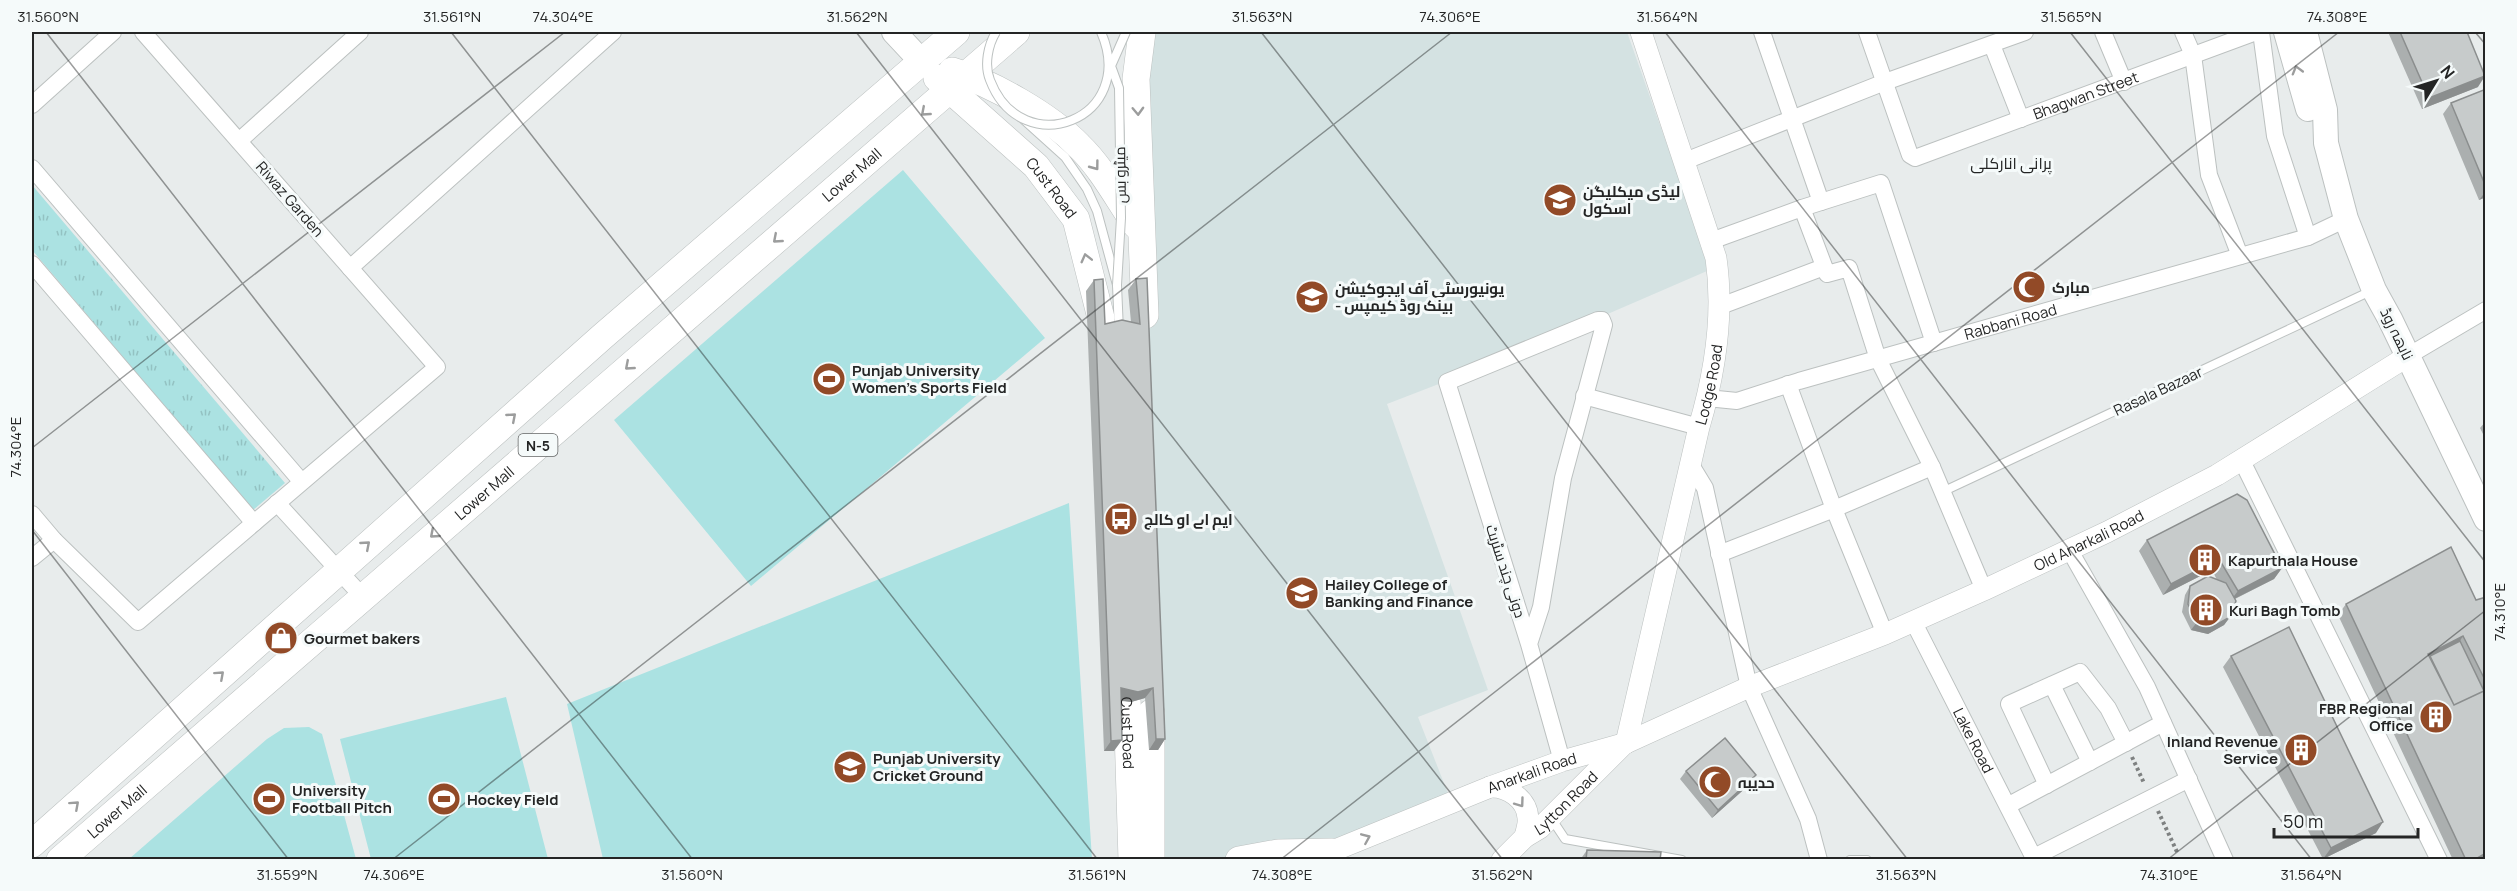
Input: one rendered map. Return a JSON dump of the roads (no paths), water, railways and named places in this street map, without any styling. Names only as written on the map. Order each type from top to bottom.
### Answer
[{"type":"main road","points":[[894,32],[922,62],[958,83],[1050,121],[1080,146],[1108,183],[1143,237]]},
{"type":"main road","name":"Lower Mall","points":[[32,844],[603,336],[956,32]]},
{"type":"main road","name":"Lower Mall","points":[[60,860],[362,596],[1016,32]]},
{"type":"main road","points":[[1142,32],[1136,79],[1146,343]]},
{"type":"main road","name":"نابھہ روڈ","points":[[2286,32],[2310,116],[2326,143]]},
{"type":"main road","name":"نابھہ روڈ","points":[[2305,32],[2325,110],[2326,143],[2346,219],[2374,290],[2486,519]]},
{"type":"main road","name":"Cust Road","points":[[958,83],[1036,166],[1076,219],[1111,347]]},
{"type":"main road","name":"Cust Road","points":[[1137,853],[1135,658],[1137,853]]},
{"type":"main road","points":[[1137,853],[1159,854],[1166,860]]},
{"type":"main road","points":[[1239,860],[1278,853],[1322,856]]},
{"type":"street","points":[[32,105],[113,32]]},
{"type":"street","name":"Riwaz Garden","points":[[143,32],[437,367],[301,481]]},
{"type":"street","points":[[239,141],[360,32]]},
{"type":"street","points":[[350,268],[613,32]]},
{"type":"street","name":"Lodge Road","points":[[1626,743],[1699,427],[1713,376],[1719,279],[1711,241],[1641,32]]},
{"type":"street","points":[[1762,32],[1821,202]]},
{"type":"street","points":[[1867,32],[1885,82]]},
{"type":"street","points":[[1685,161],[1885,82],[2025,32]]},
{"type":"street","points":[[2103,32],[2124,82]]},
{"type":"street","points":[[2183,32],[2193,55],[2210,175],[2240,256]]},
{"type":"street","name":"Bhagwan Street","points":[[1885,82],[1910,155],[1915,158],[2256,32]]},
{"type":"street","points":[[2261,32],[2275,136],[2308,237]]},
{"type":"street","points":[[1992,45],[2021,119]]},
{"type":"street","points":[[32,168],[301,481],[138,622],[54,540],[32,514]]},
{"type":"street","points":[[1711,241],[1881,183],[1934,343]]},
{"type":"street","points":[[1803,208],[1828,275],[1849,268],[1878,359],[1932,467],[1984,590]]},
{"type":"street","name":"Rabbani Road","points":[[1707,398],[1737,401],[1788,384],[2308,237],[2346,219]]},
{"type":"street","points":[[32,264],[255,523]]},
{"type":"street","points":[[1718,307],[1824,267]]},
{"type":"street","points":[[2408,356],[2486,310]]},
{"type":"street","name":"دونی چند سٹریٹ","points":[[1562,761],[1529,644],[1447,382],[1602,320],[1604,325],[1584,396]]},
{"type":"street","name":"Old Anarkali Road","points":[[1749,687],[1885,634],[2107,532],[2242,461],[2408,356]]},
{"type":"street","points":[[1788,384],[1834,509],[1885,634]]},
{"type":"street","points":[[1529,644],[1541,607],[1563,478],[1584,396],[1699,427]]},
{"type":"street","points":[[2242,461],[2439,860]]},
{"type":"street","points":[[1691,465],[1706,488],[1749,687],[1808,819],[1819,860]]},
{"type":"street","points":[[1719,554],[1834,509],[1932,467]]},
{"type":"street","points":[[277,503],[362,596]]},
{"type":"street","points":[[32,558],[54,540]]},
{"type":"street","points":[[2068,549],[2146,687],[2225,860]]},
{"type":"street","name":"Lake Road","points":[[1913,621],[2035,858]]},
{"type":"street","points":[[2047,785],[2009,704],[2080,672],[2108,708],[2126,743]]},
{"type":"street","points":[[2052,685],[2090,762]]},
{"type":"street","name":"Anarkali Road","points":[[1322,856],[1490,787],[1562,761],[1626,743],[1749,687]]},
{"type":"street","points":[[2009,805],[2163,723]]},
{"type":"street","name":"Lytton Road","points":[[1502,860],[1525,837],[1540,828],[1626,743]]},
{"type":"street","points":[[2035,858],[2189,779]]},
{"type":"street","points":[[1490,787],[1501,786],[1510,791],[1521,803],[1528,818],[1525,837]]},
{"type":"lane","name":"میٹرو بس","points":[[996,32],[987,57],[988,76],[996,94],[1008,109],[1024,120],[1065,157],[1087,189],[1097,211],[1117,285]]},
{"type":"lane","name":"میٹرو بس","points":[[1101,32],[1108,48],[1110,66],[1119,88],[1121,218],[1111,347]]},
{"type":"lane","points":[[1024,120],[1044,124],[1063,123],[1082,116],[1096,103],[1106,86],[1110,66],[1126,32]]},
{"type":"lane","name":"Rasala Bazaar","points":[[1942,492],[2374,290]]},
{"type":"lane","points":[[1551,817],[1565,839],[1682,860]]},
{"type":"lane","points":[[1850,860],[1867,860]]},
{"type":"place","name":"لیڈی میکلیگن اسکول","points":[[1560,200]]},
{"type":"place","name":"مبارک","points":[[2029,287]]},
{"type":"place","name":"یونیورسٹی آف ایجوکیشن - بینک روڈ کیمپس","points":[[1312,297]]},
{"type":"place","name":"Punjab University Women's Sports Field","points":[[829,379]]},
{"type":"place","name":"ایم اے او کالج","points":[[1121,519]]},
{"type":"place","name":"Kapurthala House","points":[[2205,560]]},
{"type":"place","name":"Hailey College of Banking and Finance","points":[[1302,593]]},
{"type":"place","name":"Kuri Bagh Tomb","points":[[2206,610]]},
{"type":"place","name":"Gourmet bakers","points":[[281,638]]},
{"type":"place","name":"FBR Regional Office","points":[[2436,717]]},
{"type":"place","name":"Inland Revenue Service","points":[[2301,750]]},
{"type":"place","name":"Punjab University Cricket Ground","points":[[850,767]]},
{"type":"place","name":"حدیبہ","points":[[1715,782]]},
{"type":"place","name":"University Football Pitch","points":[[269,799]]},
{"type":"place","name":"Hockey Field","points":[[444,799]]},
{"type":"district","name":"پرانی انارکلی","points":[[2011,163]]}]
